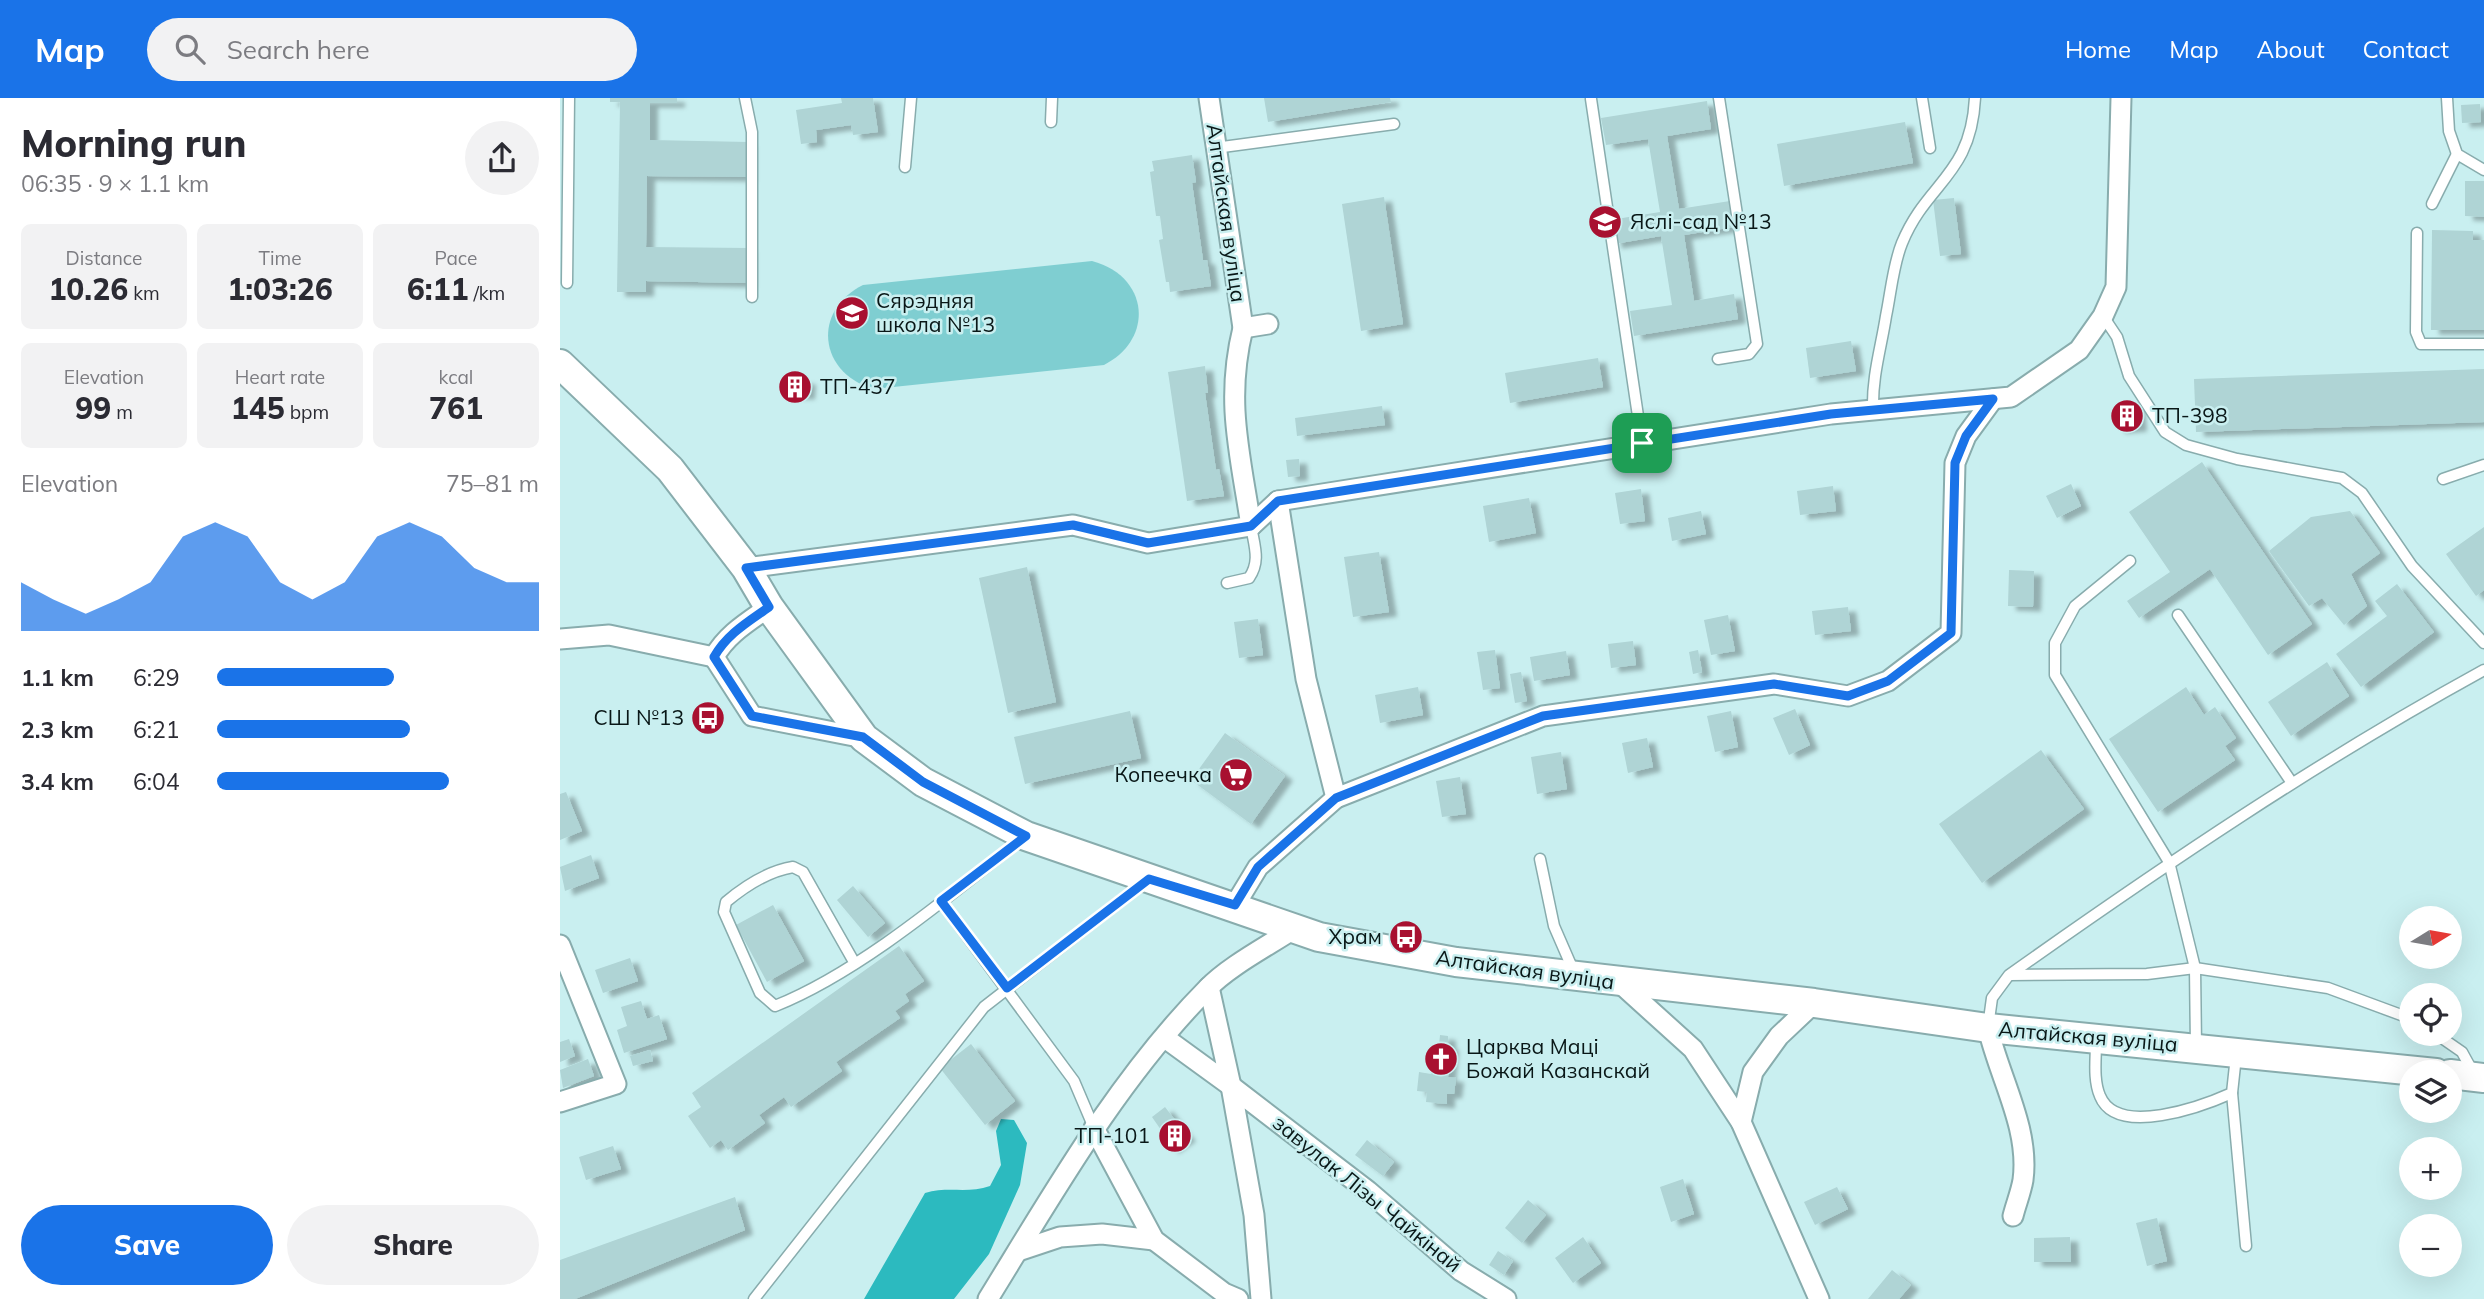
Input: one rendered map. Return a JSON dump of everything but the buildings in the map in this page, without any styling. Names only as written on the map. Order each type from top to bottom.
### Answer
[{"type":"main road","name":"Алтайская вуліца","points":[[560,364],[670,469],[746,568],[769,607],[863,737],[923,782],[1026,836],[1149,879],[1235,905],[1320,937],[1456,962],[1620,983],[1814,1003],[1987,1028],[2196,1046],[2399,1069]]},
{"type":"street","name":"Алтайская вуліца","points":[[1209,98],[1243,328],[1234,363],[1233,408],[1251,526]]},
{"type":"street","points":[[746,568],[1073,525],[1148,543],[1251,526],[1278,501],[1642,443],[1873,410],[2011,397],[2079,350],[2103,316],[2116,287],[2121,98]]},
{"type":"street","name":"Алтайская вуліца","points":[[1243,328],[1268,324]]},
{"type":"street","points":[[1235,905],[1258,867],[1336,798],[1543,716],[1774,684],[1848,696],[1888,681],[1951,633],[1955,463],[1966,436],[1993,399]]},
{"type":"street","points":[[1278,501],[1306,679],[1336,798]]},
{"type":"street","points":[[714,657],[721,643],[769,607]]},
{"type":"street","points":[[560,639],[609,635],[714,657],[752,716],[863,737]]},
{"type":"street","points":[[988,1299],[1094,1128],[1165,1038],[1209,987],[1295,928]]},
{"type":"street","points":[[560,946],[616,1084],[560,1102]]},
{"type":"street","points":[[1620,983],[1693,1049],[1741,1122],[1819,1298]]},
{"type":"street","name":"завулак Лізы Чайкінай","points":[[1209,987],[1231,1086],[1254,1215],[1261,1299]]},
{"type":"street","points":[[1741,1122],[1753,1072],[1779,1036],[1814,1003]]},
{"type":"street","points":[[1987,1028],[2016,1116],[2023,1149],[2023,1179],[2013,1216]]},
{"type":"street","name":"завулак Лізы Чайкінай","points":[[1165,1038],[1368,1191],[1461,1271],[1506,1299]]},
{"type":"street","points":[[1094,1128],[1154,1240],[1224,1293],[1238,1299]]},
{"type":"street","points":[[1018,1251],[1060,1237],[1102,1234],[1154,1240]]},
{"type":"lane","points":[[567,283],[569,98]]},
{"type":"lane","points":[[745,98],[752,132],[752,297]]},
{"type":"lane","points":[[905,167],[911,98]]},
{"type":"lane","points":[[1051,122],[1052,98]]},
{"type":"lane","points":[[1718,359],[1749,354],[1757,344],[1719,98]]},
{"type":"lane","points":[[1922,98],[1930,148]]},
{"type":"lane","points":[[1873,410],[1875,360],[1902,242],[1919,213],[1965,152],[1973,126],[1975,98]]},
{"type":"lane","points":[[2447,98],[2449,131],[2457,154],[2484,170]]},
{"type":"lane","points":[[1591,99],[1642,443]]},
{"type":"lane","points":[[1216,148],[1394,124]]},
{"type":"lane","points":[[2432,204],[2457,154]]},
{"type":"lane","points":[[2417,233],[2416,332],[2421,344],[2484,344]]},
{"type":"lane","points":[[2103,316],[2117,337],[2129,376],[2165,432],[2186,445],[2237,459],[2342,478],[2362,493],[2412,566],[2484,643]]},
{"type":"lane","points":[[2443,479],[2484,465]]},
{"type":"lane","points":[[1227,583],[1249,578],[1255,570],[1257,561],[1251,526]]},
{"type":"lane","points":[[2130,561],[2075,606],[2054,643],[2054,675],[2169,862],[2194,968],[2196,1046]]},
{"type":"lane","points":[[2178,615],[2292,783]]},
{"type":"lane","points":[[1987,1028],[1992,998],[2010,975],[2169,862],[2382,726],[2484,670]]},
{"type":"lane","points":[[854,962],[803,872],[793,867],[781,869],[742,889],[726,902],[724,912],[760,993],[775,1006],[797,998],[854,962],[941,901],[1026,836]]},
{"type":"lane","points":[[1540,859],[1555,926],[1575,976]]},
{"type":"lane","points":[[754,1299],[984,1007],[1149,879]]},
{"type":"lane","points":[[941,901],[1074,1081],[1094,1128]]},
{"type":"lane","points":[[2010,975],[2147,974],[2194,968],[2328,988],[2399,1014]]},
{"type":"lane","points":[[2096,1038],[2096,1084],[2101,1099],[2110,1110],[2123,1115],[2173,1114],[2232,1093]]},
{"type":"lane","points":[[2453,1046],[2462,1052],[2470,1076]]},
{"type":"lane","points":[[2237,1051],[2232,1093],[2246,1246]]},
{"type":"shaded area","points":[[1092,261],[1111,269],[1125,280],[1134,294],[1138,309],[1138,325],[1132,340],[1120,354],[1104,365],[874,389],[856,381],[842,370],[833,356],[828,341],[829,325],[835,310],[846,296],[863,285]]},
{"type":"shaded area","points":[[1001,1119],[1014,1120],[1027,1143],[1020,1185],[989,1254],[954,1299],[864,1299],[925,1193],[990,1186],[1001,1165],[996,1131]]},
{"type":"place","name":"Яслі-сад №13","points":[[1605,222]]},
{"type":"place","name":"Сярэдняя школа №13","points":[[852,313]]},
{"type":"place","name":"ТП-437","points":[[795,387]]},
{"type":"place","name":"ТП-398","points":[[2127,416]]},
{"type":"place","name":"СШ №13","points":[[708,718]]},
{"type":"place","name":"Копеечка","points":[[1236,775]]},
{"type":"place","name":"Храм","points":[[1406,937]]},
{"type":"place","name":"Царква Маці Божай Казанскай","points":[[1441,1059]]},
{"type":"place","name":"ТП-101","points":[[1175,1136]]},
{"type":"route","points":[[1993,399],[1966,436],[1955,463],[1951,633],[1888,681],[1848,696],[1774,684],[1543,716],[1336,798],[1258,867],[1235,905],[1149,879],[1007,988],[941,901],[1026,836],[923,782],[863,737],[752,716],[714,657],[721,643],[769,607],[746,568],[1073,525],[1112,532],[1148,543],[1251,526],[1278,501],[1642,443],[1831,414],[1993,399]]}]
